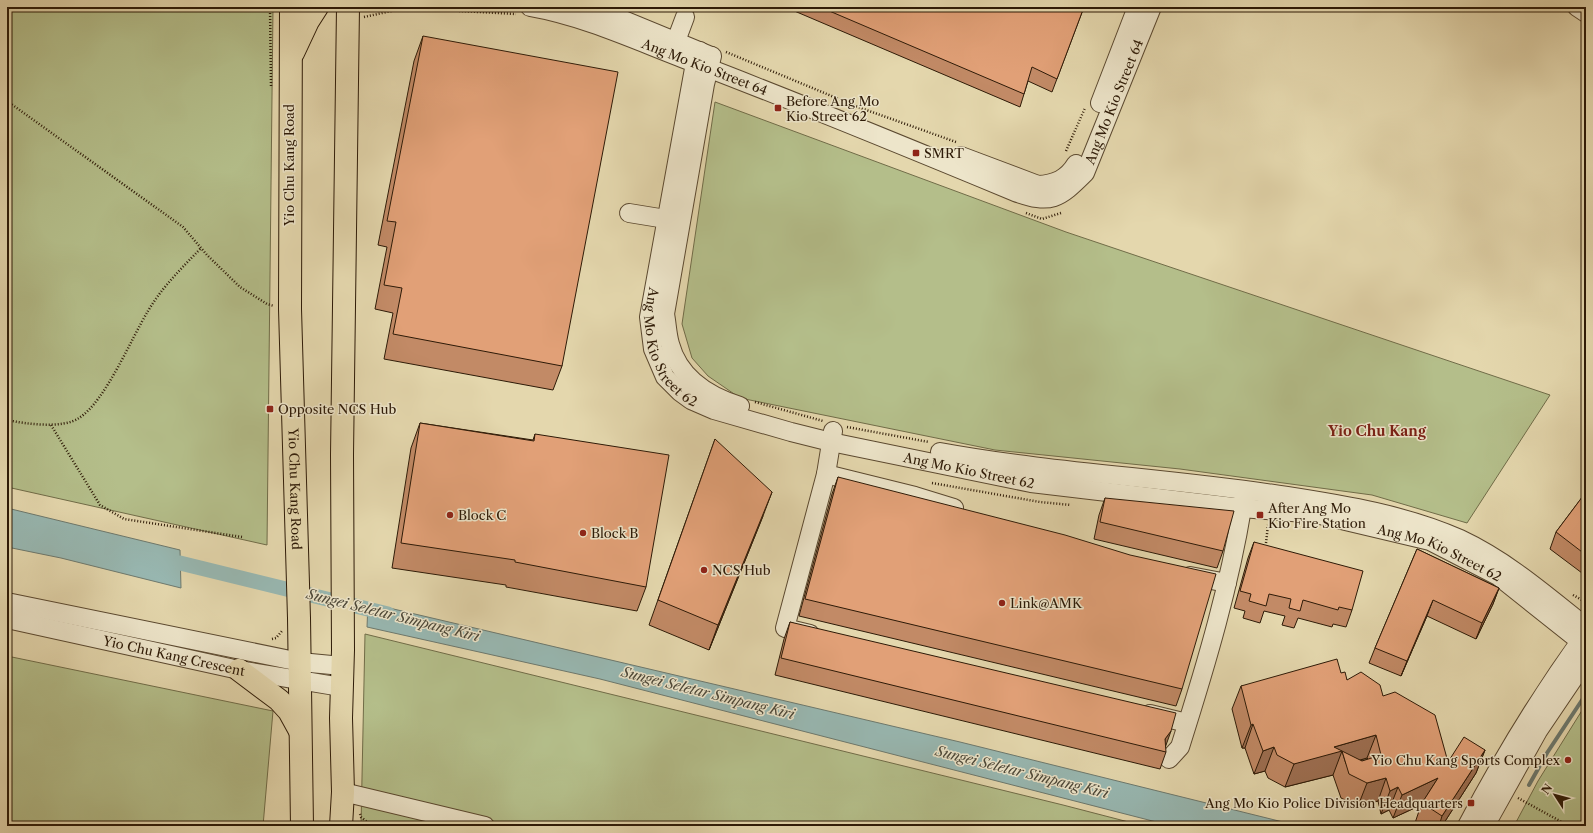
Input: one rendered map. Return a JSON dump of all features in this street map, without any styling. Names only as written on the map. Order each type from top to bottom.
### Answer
[{"type":"main road","name":"Yio Chu Kang Road","points":[[291,7],[289,62],[290,309],[298,559],[302,826]]},
{"type":"main road","points":[[289,62],[308,22],[317,7]]},
{"type":"main road","points":[[344,814],[342,677],[342,455],[348,7]]},
{"type":"main road","points":[[239,670],[279,700],[290,711],[300,731]]},
{"type":"main road","points":[[289,826],[302,795]]},
{"type":"street","name":"Ang Mo Kio Street 64","points":[[530,7],[552,9],[608,30],[707,58],[1038,185],[1051,184],[1062,180],[1080,156],[1137,7]]},
{"type":"street","name":"Ang Mo Kio Street 64","points":[[592,7],[676,41],[707,58],[879,135],[1014,192],[1033,198],[1048,200],[1067,191],[1085,173],[1152,7]]},
{"type":"street","points":[[1577,7],[1586,12]]},
{"type":"street","points":[[676,41],[685,17]]},
{"type":"street","name":"Ang Mo Kio Street 62","points":[[707,58],[674,220],[649,318],[653,349],[665,377],[680,392],[691,400],[717,404],[792,427],[832,430],[882,442],[987,461],[1245,489],[1323,501],[1409,521],[1460,540],[1485,561],[1498,576],[1585,637]]},
{"type":"street","points":[[629,213],[674,220]]},
{"type":"street","points":[[823,637],[785,628],[814,533],[826,474],[832,430]]},
{"type":"street","name":"Ang Mo Kio Street 62","points":[[832,430],[1031,483],[1241,515],[1316,514],[1430,540],[1485,561]]},
{"type":"street","points":[[826,474],[915,496],[968,512]]},
{"type":"street","points":[[1169,759],[1180,747],[1187,723],[1204,641],[1219,619],[1245,489]]},
{"type":"street","points":[[1173,572],[1227,583]]},
{"type":"street","name":"Yio Chu Kang Crescent","points":[[7,602],[300,671],[342,677]]},
{"type":"street","name":"Yio Chu Kang Crescent","points":[[7,619],[239,670],[300,671]]},
{"type":"street","points":[[1467,826],[1501,762],[1585,637]]},
{"type":"street","points":[[1485,826],[1538,731],[1586,660]]},
{"type":"street","points":[[1133,710],[1187,723]]},
{"type":"street","points":[[344,814],[485,826]]},
{"type":"path","points":[[707,58],[858,107],[962,144]]},
{"type":"path","points":[[7,101],[183,227],[201,248],[240,287],[267,304],[290,309]]},
{"type":"path","points":[[1064,155],[1072,142],[1085,106]]},
{"type":"path","points":[[7,420],[51,425],[78,419],[92,408],[103,393],[148,310],[165,286],[201,248]]},
{"type":"path","points":[[752,401],[832,430],[862,430],[935,443]]},
{"type":"path","points":[[51,425],[100,505],[124,519],[242,537]]},
{"type":"path","points":[[924,481],[1040,502],[1078,506]]},
{"type":"path","points":[[1241,515],[1268,525],[1275,526]]},
{"type":"path","points":[[1266,543],[1268,525]]},
{"type":"path","points":[[1516,797],[1569,826]]},
{"type":"green space","points":[[7,7],[273,7],[267,545],[7,487]]},
{"type":"green space","points":[[715,102],[1066,232],[1550,395],[1467,523],[1372,495],[1180,469],[995,450],[740,398],[708,376],[692,358],[682,324]]},
{"type":"green space","points":[[365,634],[1063,805],[1144,826],[361,826]]},
{"type":"green space","points":[[7,656],[273,711],[263,826],[7,826]]},
{"type":"green space","name":"Yio Chu Kang Sports Complex","points":[[1586,704],[1586,826],[1514,826],[1538,781]]},
{"type":"water","points":[[7,508],[180,550],[181,588],[61,558],[7,547]]},
{"type":"water","points":[[368,603],[960,742],[1299,826],[1172,826],[600,679],[367,627]]},
{"type":"building","points":[[820,7],[1084,7],[1057,79],[1032,67],[1024,94]]},
{"type":"building","points":[[423,36],[618,72],[562,366],[393,334],[402,288],[384,285],[396,222],[387,221]]},
{"type":"building","points":[[420,423],[534,441],[535,434],[669,455],[646,587],[515,562],[515,560],[401,543]]},
{"type":"building","name":"NCS Hub","points":[[715,439],[772,492],[718,625],[658,600]]},
{"type":"building","name":"Link@AMK","points":[[838,477],[1065,535],[1130,555],[1216,574],[1182,689],[805,599]]},
{"type":"building","points":[[1586,492],[1586,555],[1556,532]]},
{"type":"building","points":[[1105,498],[1234,511],[1223,551],[1100,522]]},
{"type":"building","points":[[1254,542],[1363,571],[1352,610],[1339,607],[1338,610],[1303,600],[1300,611],[1289,608],[1291,599],[1269,594],[1266,606],[1249,601],[1251,594],[1240,591]]},
{"type":"building","points":[[1417,549],[1499,588],[1482,623],[1433,600],[1407,661],[1375,648]]},
{"type":"building","points":[[790,622],[1176,713],[1171,731],[1165,739],[1166,752],[781,658]]},
{"type":"building","points":[[1337,659],[1341,673],[1345,672],[1347,680],[1361,672],[1380,685],[1383,696],[1395,692],[1435,715],[1448,762],[1464,737],[1485,750],[1442,816],[1422,803],[1438,778],[1402,795],[1398,787],[1390,791],[1386,778],[1367,783],[1349,774],[1342,751],[1294,764],[1277,755],[1274,747],[1263,751],[1253,724],[1251,725],[1241,686]],"holes":[[[1376,735],[1381,755],[1362,761],[1334,747]]]},
{"type":"waterway","name":"Sungei Seletar Simpang Kiri","points":[[180,563],[388,614]]},
{"type":"waterway","points":[[1529,785],[1547,753],[1586,694]]},
{"type":"place","name":"Before Ang Mo Kio Street 62","points":[[778,108]]},
{"type":"place","name":"SMRT","points":[[916,153]]},
{"type":"place","name":"Opposite NCS Hub","points":[[270,409]]},
{"type":"place","name":"Block C","points":[[450,515]]},
{"type":"place","name":"After Ang Mo Kio Fire Station","points":[[1260,515]]},
{"type":"place","name":"Block B","points":[[583,533]]},
{"type":"place","name":"NCS Hub","points":[[704,570]]},
{"type":"place","name":"Link@AMK","points":[[1002,603]]},
{"type":"place","name":"Yio Chu Kang Sports Complex","points":[[1568,760]]},
{"type":"place","name":"Ang Mo Kio Police Division Headquarters","points":[[1471,803]]},
{"type":"district","name":"Yio Chu Kang","points":[[1377,431]]}]
